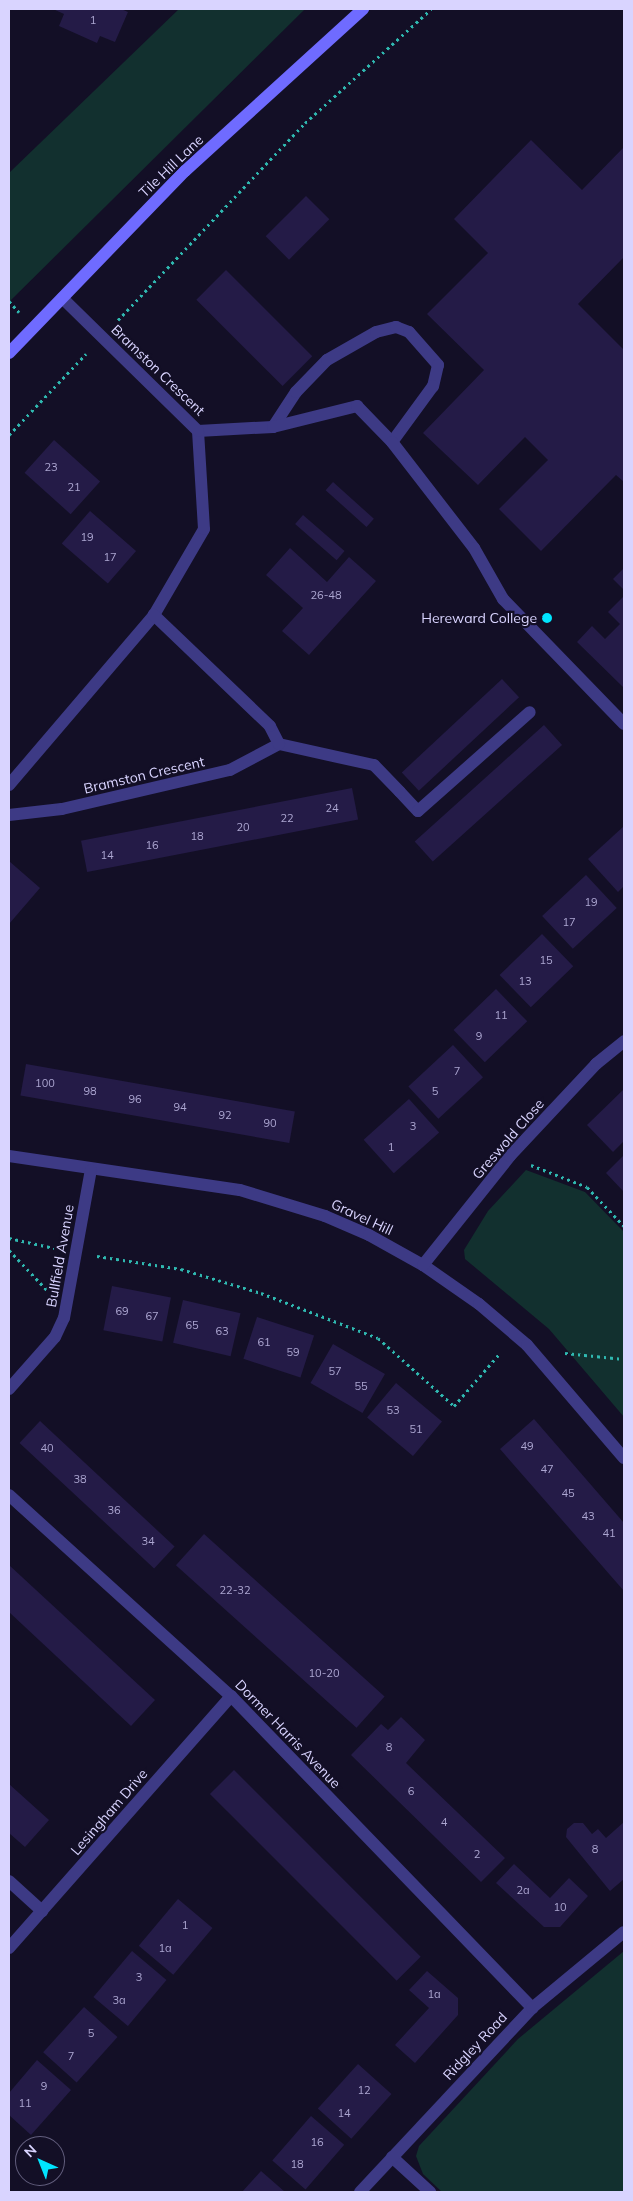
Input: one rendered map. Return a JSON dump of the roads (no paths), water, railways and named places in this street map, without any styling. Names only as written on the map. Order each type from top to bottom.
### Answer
[{"type":"main road","name":"Tile Hill Lane","points":[[9,353],[185,170],[363,9]]},
{"type":"street","name":"Bramston Crescent","points":[[9,785],[154,615],[204,529],[198,430],[62,298]]},
{"type":"street","points":[[273,427],[296,392],[327,360],[369,336],[396,327],[409,332],[438,365],[433,386],[392,442]]},
{"type":"street","points":[[198,430],[273,427],[357,406],[392,442],[474,548],[504,599],[624,724]]},
{"type":"street","points":[[154,615],[270,726],[279,744],[374,766],[418,811],[530,712]]},
{"type":"street","name":"Bramston Crescent","points":[[9,816],[62,809],[230,770],[279,744]]},
{"type":"street","name":"Greswold Close","points":[[423,1265],[510,1156],[596,1064],[624,1041]]},
{"type":"street","name":"Gravel Hill","points":[[9,1156],[91,1170],[240,1190],[285,1202],[369,1235],[423,1265],[479,1304],[516,1335],[624,1458]]},
{"type":"street","name":"Bullfield Avenue","points":[[9,1389],[55,1337],[66,1310],[91,1170]]},
{"type":"street","name":"Dormer Harris Avenue","points":[[9,1494],[231,1696],[532,2008]]},
{"type":"street","name":"Lesingham Drive","points":[[9,1948],[231,1696]]},
{"type":"street","points":[[9,1881],[42,1911]]},
{"type":"street","name":"Ridgley Road","points":[[360,2192],[532,2008],[624,1932]]},
{"type":"street","points":[[392,2156],[430,2192]]},
{"type":"place","name":"Hereward College","points":[[547,618]]}]
